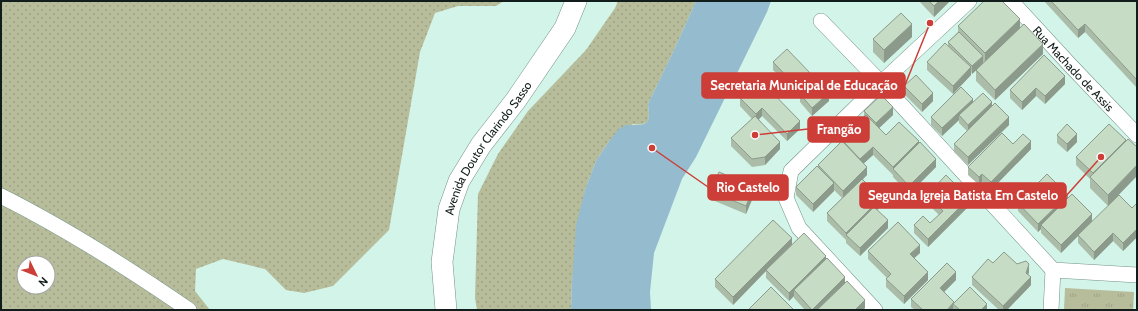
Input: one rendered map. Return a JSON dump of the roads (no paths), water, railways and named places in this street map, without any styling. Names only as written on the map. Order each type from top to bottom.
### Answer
[{"type":"main road","name":"Avenida Doutor Clarindo Sasso","points":[[446,310],[442,262],[449,209],[459,181],[481,145],[516,100],[565,28],[576,1]]},
{"type":"street","points":[[875,310],[799,228],[786,198],[791,171],[881,83],[969,1]]},
{"type":"street","name":"Rua Machado de Assis","points":[[1011,1],[1137,135]]},
{"type":"street","points":[[821,21],[881,83],[1053,270],[1137,275]]},
{"type":"street","points":[[1,196],[77,237],[148,281],[189,310]]},
{"type":"street","points":[[1051,310],[1053,270]]},
{"type":"water","points":[[696,1],[771,1],[696,157],[682,179],[654,253],[650,292],[651,310],[571,310],[576,225],[585,190],[596,161],[619,129],[626,125],[644,124],[648,121],[648,104]]},
{"type":"place","name":"Secretaria Municipal de Educação","points":[[930,23]]},
{"type":"place","name":"Frangão","points":[[755,135]]},
{"type":"place","name":"Rio Castelo","points":[[652,148]]},
{"type":"place","name":"Segunda Igreja Batista Em Castelo","points":[[1101,157]]}]
